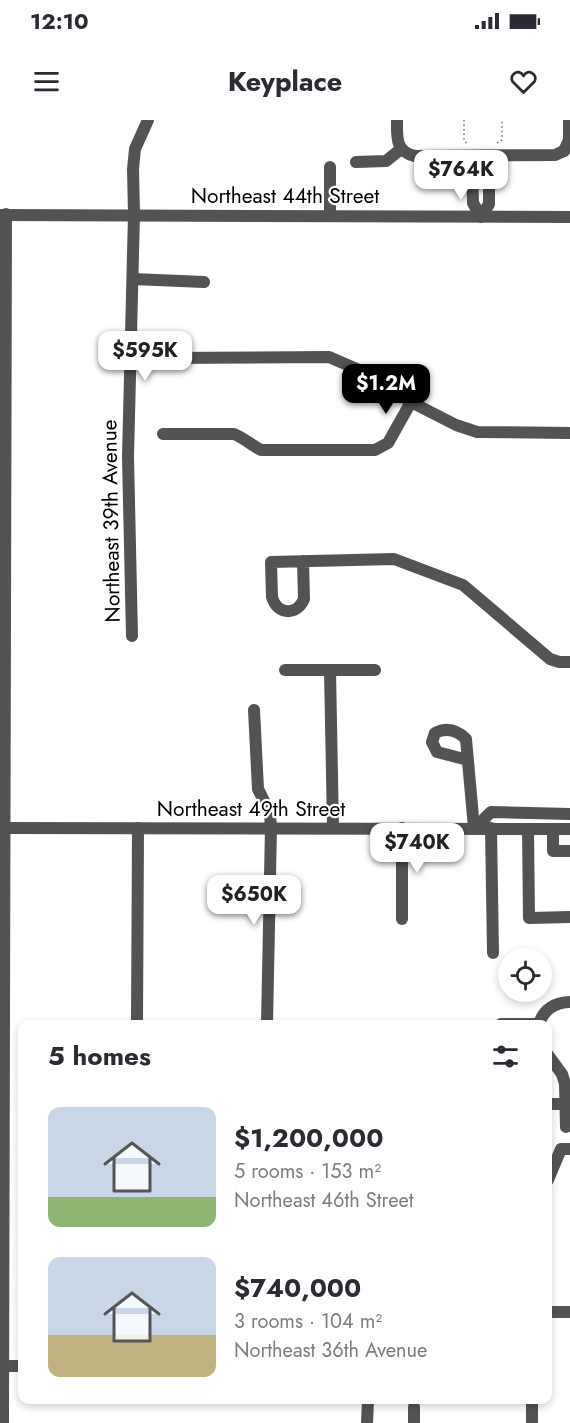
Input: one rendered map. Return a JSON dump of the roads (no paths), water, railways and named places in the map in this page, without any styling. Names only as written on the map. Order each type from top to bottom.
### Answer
[{"type":"street","name":"Northeast 39th Avenue","points":[[132,636],[128,458],[134,169],[135,149],[148,120]]},
{"type":"street","points":[[397,120],[397,141],[408,155],[415,156],[567,153],[569,120]]},
{"type":"street","points":[[356,162],[386,161],[394,157],[401,149]]},
{"type":"street","points":[[475,156],[472,168],[473,203],[481,216]]},
{"type":"street","points":[[330,166],[330,215]]},
{"type":"street","name":"Northeast 44th Street","points":[[3,214],[570,216]]},
{"type":"street","points":[[3,214],[2,724],[5,828],[2,862],[1,1366],[3,1423]]},
{"type":"street","points":[[133,279],[204,282]]},
{"type":"street","points":[[162,358],[328,357],[366,373],[411,402],[456,425],[477,432],[570,433]]},
{"type":"street","points":[[163,434],[234,434],[261,450],[375,450],[388,443],[411,402]]},
{"type":"street","points":[[303,561],[394,559],[453,581],[463,585],[550,659],[570,662]]},
{"type":"street","points":[[285,670],[375,670]]},
{"type":"street","points":[[330,670],[333,828]]},
{"type":"street","points":[[254,710],[258,789],[270,813],[271,828],[267,1020]]},
{"type":"street","points":[[468,760],[483,828],[493,954]]},
{"type":"street","points":[[483,828],[484,819],[491,812],[570,814]]},
{"type":"street","name":"Northeast 49th Street","points":[[5,828],[570,829]]},
{"type":"street","points":[[137,1020],[138,828]]},
{"type":"street","points":[[402,828],[402,919]]},
{"type":"street","points":[[528,829],[529,918],[570,917]]},
{"type":"street","points":[[553,829],[553,851],[570,851]]},
{"type":"street","points":[[541,1020],[554,1005],[570,1002]]},
{"type":"street","points":[[552,1060],[562,1074],[566,1127]]},
{"type":"street","points":[[552,1104],[565,1104]]},
{"type":"street","points":[[552,1170],[561,1149],[570,1149]]},
{"type":"street","points":[[552,1312],[570,1312]]},
{"type":"street","points":[[1,1366],[18,1366]]},
{"type":"street","points":[[367,1423],[368,1404]]},
{"type":"street","points":[[532,1404],[532,1423]]},
{"type":"street","points":[[414,1407],[414,1423]]}]
